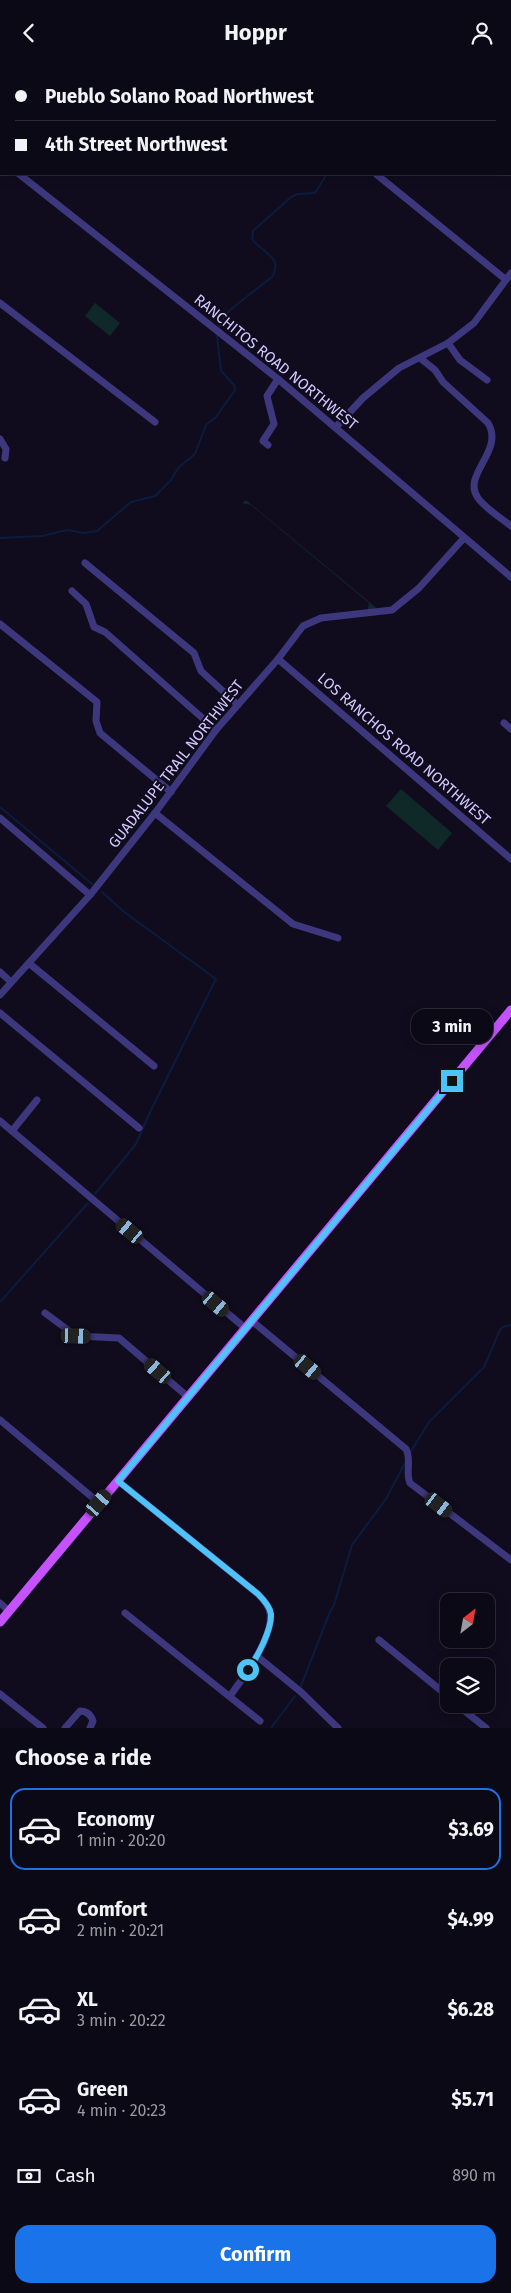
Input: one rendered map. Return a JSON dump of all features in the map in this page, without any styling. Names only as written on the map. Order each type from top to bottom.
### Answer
[{"type":"main road","points":[[0,1622],[511,1010]]},
{"type":"street","name":"RANCHITOS ROAD NORTHWEST","points":[[20,175],[278,379],[511,577]]},
{"type":"street","points":[[377,175],[505,279]]},
{"type":"street","points":[[336,427],[399,368],[448,343],[474,323],[511,273]]},
{"type":"street","points":[[0,303],[155,422]]},
{"type":"street","points":[[448,343],[460,360],[487,380]]},
{"type":"street","points":[[420,358],[488,423],[493,431],[492,444],[476,478],[475,492],[478,499],[511,526]]},
{"type":"street","points":[[268,445],[263,441],[274,424],[267,396],[278,379]]},
{"type":"street","points":[[0,439],[4,443],[5,458]]},
{"type":"street","name":"GUADALUPE TRAIL NORTHWEST","points":[[0,995],[90,895],[155,813],[216,730],[278,659],[303,626],[321,618],[392,610],[419,588],[464,538]]},
{"type":"street","points":[[85,563],[194,653],[202,671],[238,705]]},
{"type":"street","points":[[72,591],[86,604],[94,627],[105,633],[216,730]]},
{"type":"street","points":[[0,624],[97,702],[96,721],[100,733],[171,792]]},
{"type":"street","name":"LOS RANCHOS ROAD NORTHWEST","points":[[278,659],[511,859]]},
{"type":"street","points":[[504,723],[511,729]]},
{"type":"street","points":[[155,813],[293,923],[338,938]]},
{"type":"street","points":[[0,818],[90,895]]},
{"type":"street","points":[[30,963],[154,1066]]},
{"type":"street","points":[[0,972],[11,982]]},
{"type":"street","points":[[0,1013],[139,1128]]},
{"type":"street","points":[[12,1131],[37,1100]]},
{"type":"street","points":[[0,1121],[245,1328]]},
{"type":"street","points":[[45,1313],[76,1336],[119,1338],[188,1397]]},
{"type":"street","points":[[252,1321],[406,1449],[410,1460],[407,1477],[410,1483],[511,1560]]},
{"type":"street","points":[[0,1420],[99,1503]]},
{"type":"street","points":[[118,1481],[263,1599],[271,1614],[258,1657],[230,1696]]},
{"type":"street","points":[[0,1603],[9,1611]]},
{"type":"street","points":[[125,1613],[260,1721]]},
{"type":"street","points":[[379,1640],[440,1690]]},
{"type":"street","points":[[258,1657],[301,1692],[338,1728]]},
{"type":"street","points":[[0,1694],[43,1728]]},
{"type":"street","points":[[65,1728],[80,1711],[86,1712],[92,1717],[93,1721],[90,1728]]},
{"type":"street","points":[[467,1713],[486,1728]]},
{"type":"green space","points":[[95,303],[120,323],[110,336],[85,316]]},
{"type":"green space","points":[[246,500],[379,610],[367,612],[369,603],[251,505],[242,503]]},
{"type":"green space","points":[[401,789],[452,833],[438,850],[386,806]]},
{"type":"waterway","points":[[219,327],[226,314],[272,277],[275,270],[274,260],[252,239],[253,231],[291,197],[298,194],[315,193],[326,175]]},
{"type":"waterway","points":[[0,538],[42,536],[67,530],[84,533],[97,531],[131,502],[155,496],[171,480],[179,467],[195,454],[206,425],[216,417],[235,390],[234,385],[221,371],[217,336]]},
{"type":"waterway","points":[[0,807],[92,884]]},
{"type":"waterway","points":[[95,1194],[136,1144],[216,979],[123,911],[102,892]]},
{"type":"waterway","points":[[0,1302],[88,1203]]},
{"type":"waterway","points":[[410,1453],[429,1422],[484,1367],[500,1330],[511,1325]]},
{"type":"waterway","points":[[301,1686],[334,1605],[352,1545],[386,1499],[405,1463]]},
{"type":"waterway","points":[[271,1728],[295,1696]]},
{"type":"route","points":[[248,1670],[258,1657],[270,1622],[271,1614],[263,1599],[118,1481],[452,1081]]}]
